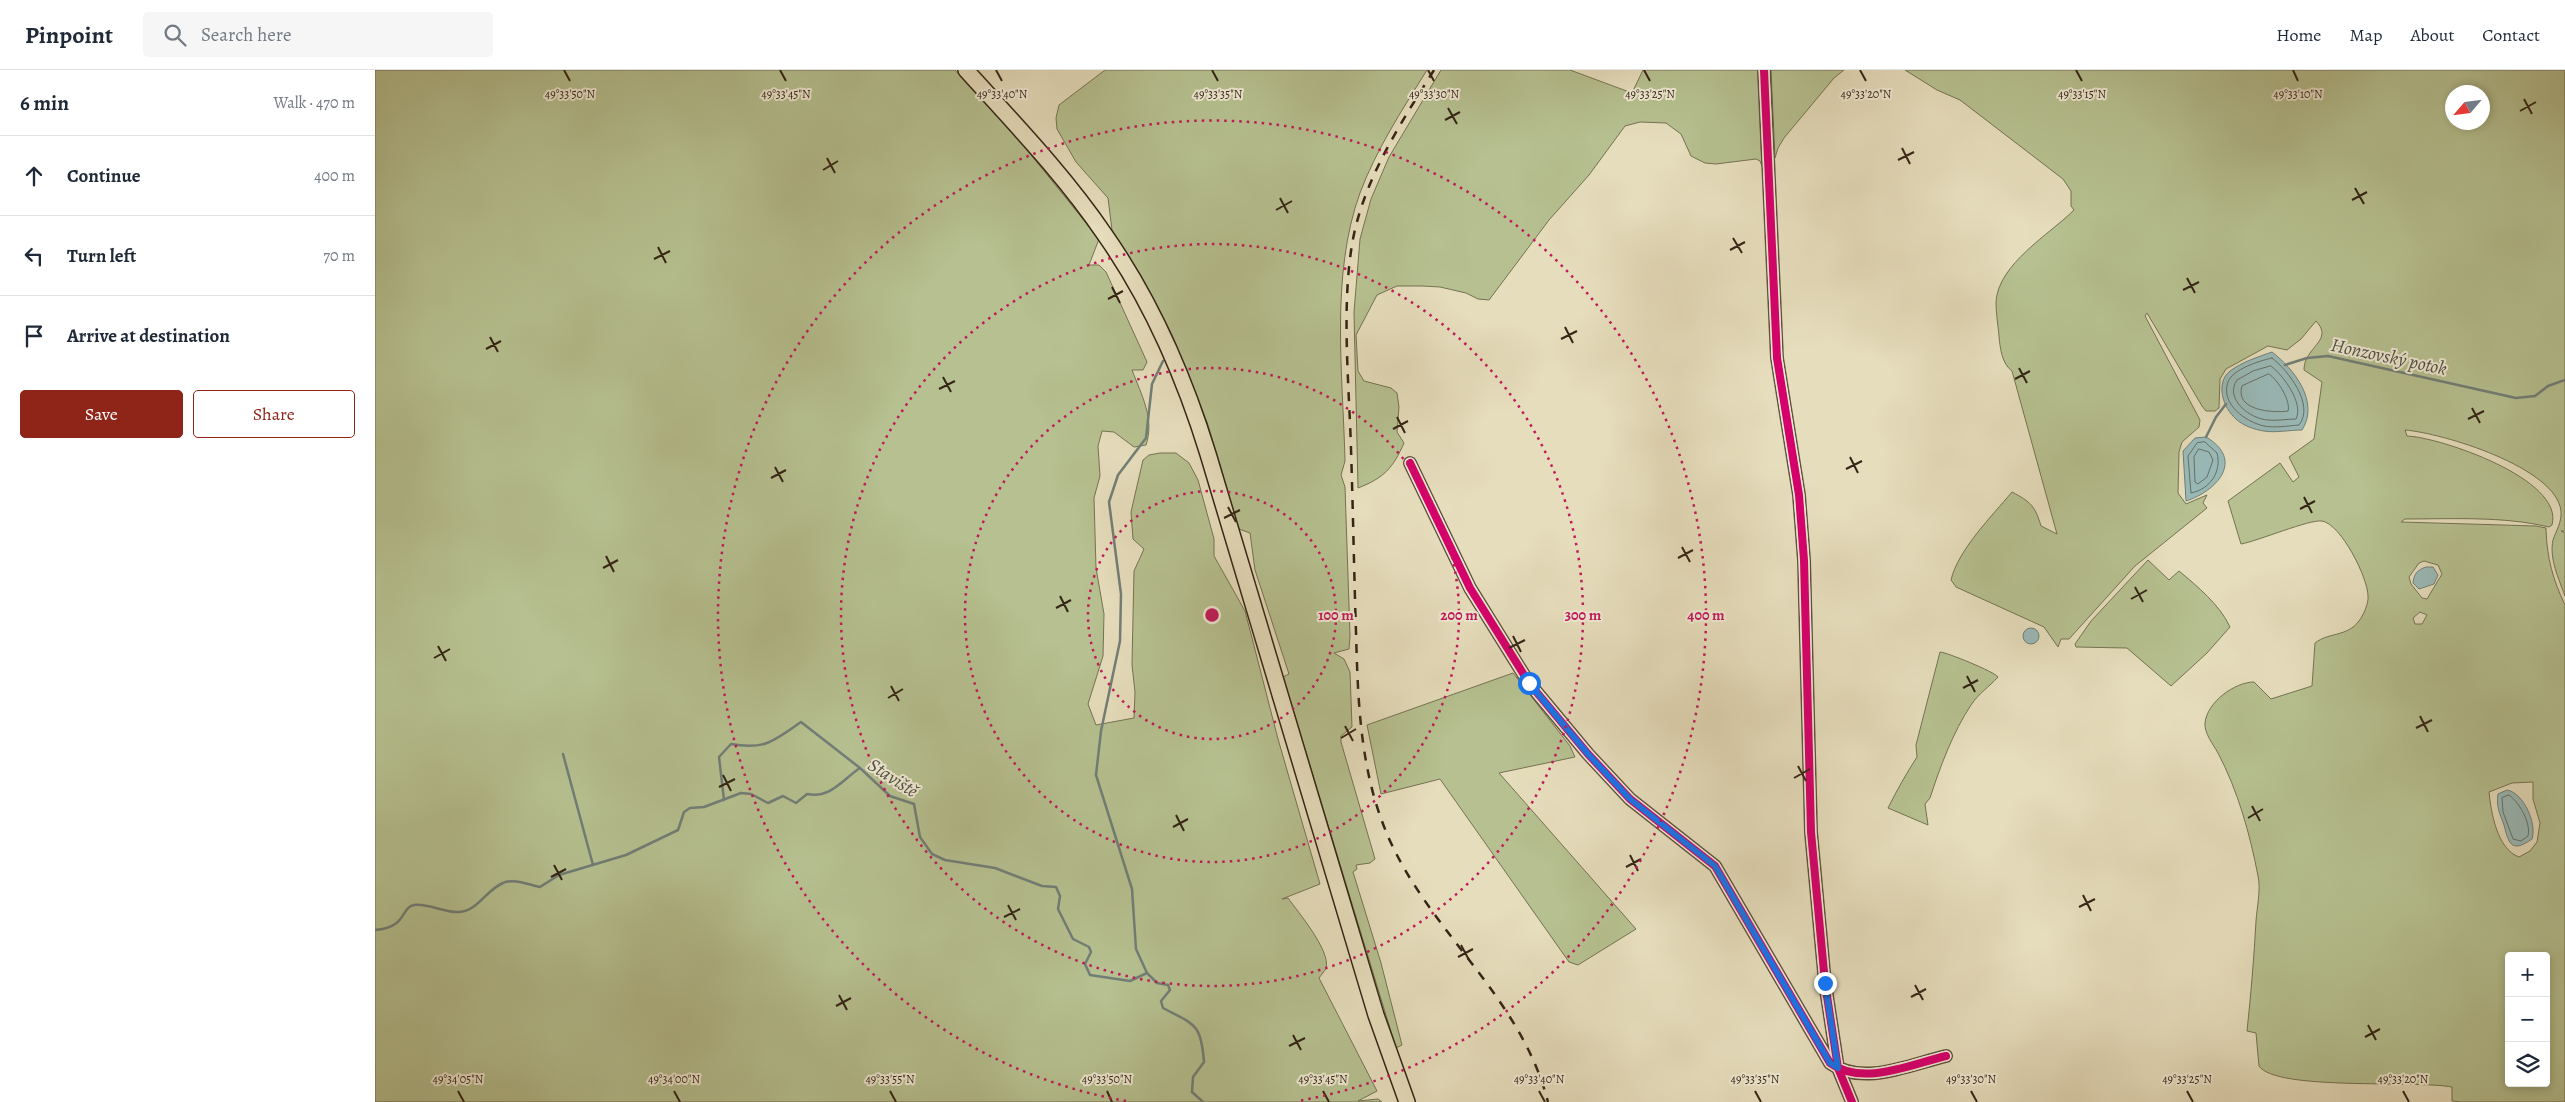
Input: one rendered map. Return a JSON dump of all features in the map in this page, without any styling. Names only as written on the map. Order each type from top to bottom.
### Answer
[{"type":"main road","points":[[966,70],[1049,164],[1105,235],[1151,311],[1177,366],[1208,454],[1376,1015],[1407,1102]]},
{"type":"street","points":[[1764,70],[1777,358],[1799,495],[1804,560],[1811,832],[1825,983],[1838,1068],[1852,1102]]},
{"type":"street","points":[[1410,463],[1471,588],[1529,683],[1588,754],[1630,799],[1715,866],[1830,1063],[1838,1068],[1868,1075],[1946,1056]]},
{"type":"green space","points":[[375,70],[955,70],[1019,140],[1099,239],[1089,265],[1099,265],[1106,272],[1147,362],[1143,370],[1132,370],[1143,397],[1148,416],[1149,426],[1146,445],[1134,447],[1114,432],[1102,431],[1098,446],[1100,476],[1094,498],[1096,568],[1104,614],[1103,656],[1088,704],[1096,725],[1134,718],[1135,692],[1132,665],[1134,571],[1144,549],[1133,539],[1131,512],[1143,460],[1149,455],[1176,453],[1189,463],[1198,480],[1214,539],[1214,556],[1245,611],[1278,739],[1320,884],[1282,899],[1288,898],[1306,922],[1324,952],[1326,968],[1319,978],[1377,1091],[1358,1101],[1378,1099],[1382,1102],[375,1102]]},
{"type":"green space","points":[[1105,70],[1427,70],[1399,115],[1366,177],[1351,225],[1342,291],[1341,360],[1345,461],[1341,475],[1345,487],[1350,636],[1349,649],[1334,653],[1344,659],[1350,672],[1352,727],[1341,736],[1341,742],[1375,859],[1370,863],[1356,865],[1357,869],[1353,872],[1381,963],[1402,1045],[1396,1048],[1283,677],[1289,674],[1255,570],[1250,533],[1239,529],[1207,422],[1172,335],[1144,281],[1112,230],[1108,198],[1076,162],[1057,129],[1056,118],[1059,105]]},
{"type":"green space","points":[[1441,70],[1570,70],[1632,93],[1643,70],[1758,70],[1762,166],[1760,161],[1756,159],[1716,164],[1705,163],[1691,156],[1681,134],[1666,123],[1640,122],[1625,126],[1589,175],[1549,220],[1489,300],[1478,299],[1466,293],[1440,287],[1422,286],[1397,286],[1377,295],[1356,335],[1358,371],[1364,381],[1391,388],[1397,393],[1399,407],[1397,432],[1404,443],[1387,471],[1375,480],[1358,488],[1354,312],[1360,239],[1371,199],[1389,157]]},
{"type":"green space","points":[[1771,70],[1844,70],[1834,78],[1784,138],[1775,158]]},
{"type":"green space","points":[[1905,70],[2565,70],[2565,531],[2561,531],[2565,533],[2565,596],[2555,569],[2552,554],[2553,540],[2561,515],[2554,495],[2540,480],[2495,455],[2444,438],[2405,430],[2407,436],[2423,438],[2470,452],[2520,477],[2539,492],[2551,508],[2552,525],[2549,527],[2514,521],[2477,519],[2405,519],[2401,522],[2536,526],[2546,528],[2551,569],[2565,605],[2565,1102],[2460,1102],[2452,1101],[2452,1087],[2318,1082],[2291,1079],[2271,1074],[2259,1066],[2256,1033],[2247,1031],[2259,881],[2243,813],[2225,767],[2206,731],[2207,715],[2216,701],[2239,685],[2254,682],[2271,699],[2312,686],[2315,643],[2326,637],[2349,630],[2354,626],[2362,616],[2368,599],[2367,588],[2352,553],[2345,541],[2329,524],[2316,521],[2241,544],[2228,501],[2280,463],[2293,482],[2299,477],[2289,457],[2314,439],[2322,382],[2304,370],[2306,359],[2322,336],[2316,321],[2301,339],[2287,350],[2268,346],[2226,369],[2220,379],[2219,408],[2215,411],[2206,411],[2147,313],[2145,316],[2200,420],[2199,427],[2182,442],[2179,452],[2178,493],[2186,504],[2207,495],[2203,503],[2207,508],[2135,566],[2069,639],[2061,639],[2058,647],[2044,627],[1956,587],[1951,580],[1968,545],[2012,492],[2031,505],[2037,514],[2041,526],[2057,534],[2012,371],[2002,355],[1996,302],[1999,288],[2015,263],[2074,210],[2071,206],[2071,191],[2063,179],[1960,100],[1937,90]],"holes":[[[2424,561],[2438,565],[2442,574],[2427,599],[2422,598],[2411,584],[2409,577],[2419,563]],[[2420,612],[2427,615],[2422,624],[2415,624],[2413,618]],[[2533,782],[2533,799],[2540,823],[2537,842],[2530,851],[2519,857],[2511,853],[2500,838],[2491,809],[2489,792],[2512,783]]]},
{"type":"green space","points":[[2148,560],[2169,580],[2179,571],[2214,604],[2230,627],[2207,653],[2171,686],[2127,648],[2076,647],[2075,644],[2091,621]]},
{"type":"green space","points":[[1940,652],[1989,671],[1998,677],[1974,701],[1964,715],[1953,738],[1930,798],[1925,804],[1928,825],[1888,808],[1917,757],[1916,745]]},
{"type":"green space","points":[[1513,673],[1570,746],[1575,757],[1499,773],[1636,929],[1578,965],[1569,962],[1440,779],[1381,794],[1367,725]]},
{"type":"water","points":[[2272,352],[2289,367],[2306,397],[2307,419],[2302,430],[2273,432],[2253,428],[2236,419],[2227,409],[2224,402],[2222,389],[2225,376],[2245,362]]},
{"type":"water","points":[[2206,437],[2218,446],[2224,455],[2225,465],[2222,474],[2208,490],[2186,501],[2183,451],[2195,438]]},
{"type":"water","points":[[2426,567],[2433,567],[2438,575],[2434,584],[2419,589],[2413,583],[2414,577],[2418,571]]},
{"type":"water","points":[[2028,628],[2034,628],[2039,633],[2037,642],[2028,644],[2023,639],[2023,633]]},
{"type":"water","points":[[2507,790],[2513,792],[2524,803],[2533,825],[2532,839],[2520,846],[2512,845],[2510,842],[2499,810],[2498,794]]},
{"type":"waterway","name":"Honzovský potok","points":[[2285,365],[2307,358],[2328,356],[2516,398],[2535,396],[2548,386],[2565,380]]},
{"type":"waterway","points":[[1147,973],[1136,949],[1132,889],[1096,775],[1101,731],[1120,641],[1121,594],[1109,502],[1118,475],[1146,438],[1152,384],[1163,361]]},
{"type":"waterway","name":"Honzovský potok","points":[[2206,437],[2216,417],[2226,404]]},
{"type":"waterway","points":[[724,800],[719,757],[731,744],[743,746],[761,745],[776,739],[801,722],[860,768]]},
{"type":"waterway","points":[[563,754],[593,865]]},
{"type":"waterway","name":"Staviště","points":[[375,930],[393,926],[414,905],[425,905],[454,912],[466,911],[503,883],[516,882],[540,887],[559,875],[626,855],[678,830],[684,812],[690,808],[704,807],[741,793],[751,794],[768,803],[783,796],[796,803],[807,794],[815,795],[829,791],[860,768],[890,796],[914,804],[920,837],[932,854],[945,860],[995,868],[1042,886],[1056,887],[1060,896],[1058,909],[1073,939],[1089,947],[1091,952],[1085,964],[1090,975],[1130,981],[1147,973],[1157,983],[1168,985],[1170,990],[1161,1001],[1163,1008],[1189,1022],[1198,1032],[1201,1039],[1204,1062],[1193,1077],[1192,1092],[1203,1102]]},
{"type":"railway","points":[[1434,70],[1397,130],[1375,172],[1359,216],[1349,264],[1347,343],[1360,713],[1367,766],[1373,792],[1391,843],[1409,877],[1498,999],[1518,1031],[1535,1065],[1548,1102]]},
{"type":"cycle path","points":[[1764,70],[1777,358],[1799,495],[1804,560],[1811,832],[1825,983],[1838,1068],[1852,1102]]},
{"type":"cycle path","points":[[1410,463],[1470,588],[1529,683],[1588,754],[1630,799],[1715,866],[1830,1063],[1843,1070],[1857,1073],[1872,1073],[1887,1072],[1946,1056]]},
{"type":"route","points":[[1529,683],[1588,754],[1630,799],[1715,866],[1830,1063],[1838,1068],[1825,983]]}]
